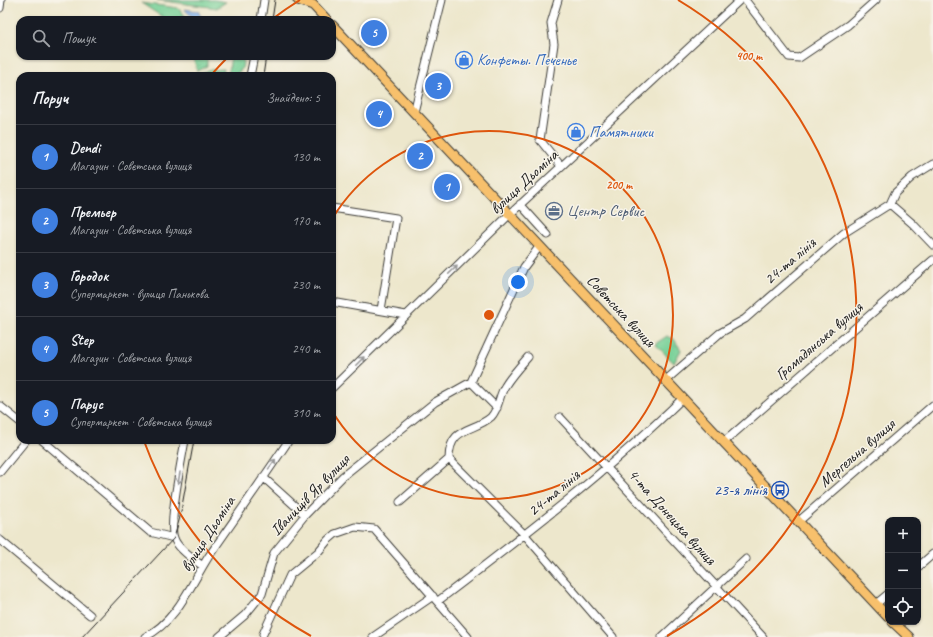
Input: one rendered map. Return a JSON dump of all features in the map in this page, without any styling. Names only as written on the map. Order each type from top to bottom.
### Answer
[{"type":"main road","points":[[298,0],[313,5],[323,16]]},
{"type":"main road","name":"Совєтська вулиця","points":[[336,29],[885,614]]},
{"type":"main road","points":[[896,625],[909,637]]},
{"type":"street","points":[[0,8],[1,0]]},
{"type":"street","points":[[262,16],[264,0]]},
{"type":"street","points":[[414,112],[442,0]]},
{"type":"street","points":[[558,0],[551,23],[554,44],[544,100],[540,140],[561,166]]},
{"type":"street","name":"вулиця Дьоміна","points":[[336,384],[520,204],[740,0]]},
{"type":"street","points":[[745,0],[789,57],[799,58],[848,25],[876,0]]},
{"type":"street","points":[[251,72],[253,60]]},
{"type":"street","name":"24-та лінія","points":[[666,380],[720,333],[745,319],[844,233],[890,204],[895,193],[912,177],[933,164]]},
{"type":"street","points":[[520,204],[548,235]]},
{"type":"street","points":[[890,204],[913,224],[933,245]]},
{"type":"street","points":[[336,209],[396,218],[382,310]]},
{"type":"street","points":[[497,408],[471,382],[524,267],[539,247]]},
{"type":"street","name":"Громадянська вулиця","points":[[724,442],[933,260]]},
{"type":"street","points":[[336,303],[406,315]]},
{"type":"street","points":[[400,502],[449,459],[449,454],[455,438],[462,431],[491,417],[497,408],[504,387],[528,357]]},
{"type":"street","name":"Іванищів Яр вулиця","points":[[219,637],[245,615],[262,594],[274,553],[306,515],[343,476],[435,402],[471,382]]},
{"type":"street","name":"24-та лінія","points":[[373,637],[435,599],[525,535],[608,467],[683,398]]},
{"type":"street","name":"Мергельна вулиця","points":[[799,521],[933,405]]},
{"type":"street","points":[[0,406],[16,419]]},
{"type":"street","name":"4-та Донецька вулиця","points":[[560,417],[608,467],[763,637]]},
{"type":"street","points":[[0,472],[23,444]]},
{"type":"street","points":[[47,444],[150,532],[174,538]]},
{"type":"street","points":[[185,444],[173,512],[174,538],[187,555],[203,566]]},
{"type":"street","name":"вулиця Дьоміна","points":[[146,637],[153,633],[180,605],[203,566],[287,444]]},
{"type":"street","points":[[449,459],[525,535],[613,637]]},
{"type":"street","points":[[263,477],[306,515]]},
{"type":"street","points":[[262,634],[290,575],[318,552],[335,534],[356,527],[374,529],[468,637]]},
{"type":"street","points":[[0,540],[90,615]]},
{"type":"street","points":[[921,564],[933,554]]},
{"type":"street","points":[[662,637],[746,559]]},
{"type":"street","points":[[876,604],[885,596]]},
{"type":"green space","points":[[157,0],[214,0],[226,2],[217,8]]},
{"type":"green space","points":[[141,3],[178,8],[185,16],[161,16]]},
{"type":"green space","points":[[194,60],[207,60],[207,66],[197,71]]},
{"type":"green space","points":[[230,60],[243,60],[242,69],[239,72],[229,72]]},
{"type":"green space","points":[[224,69],[224,72],[204,72]]},
{"type":"green space","points":[[667,336],[674,339],[681,350],[674,363],[655,344]]},
{"type":"water","points":[[184,9],[198,11],[201,16],[192,16]]},
{"type":"tram line","points":[[273,16],[275,0]]},
{"type":"tram line","points":[[264,72],[265,60]]},
{"type":"tram line","points":[[82,637],[174,538],[180,517],[193,444]]},
{"type":"place","name":"Парус","points":[[374,33]]},
{"type":"place","name":"Конфеты. Печенье","points":[[464,60]]},
{"type":"place","name":"Городок","points":[[438,86]]},
{"type":"place","name":"Step","points":[[379,114]]},
{"type":"place","name":"Памятники","points":[[576,132]]},
{"type":"place","name":"Премьер","points":[[420,156]]},
{"type":"place","name":"Dendi","points":[[447,187]]},
{"type":"place","name":"Центр Сервис","points":[[554,211]]},
{"type":"place","name":"23-я лінія","points":[[780,490]]}]
